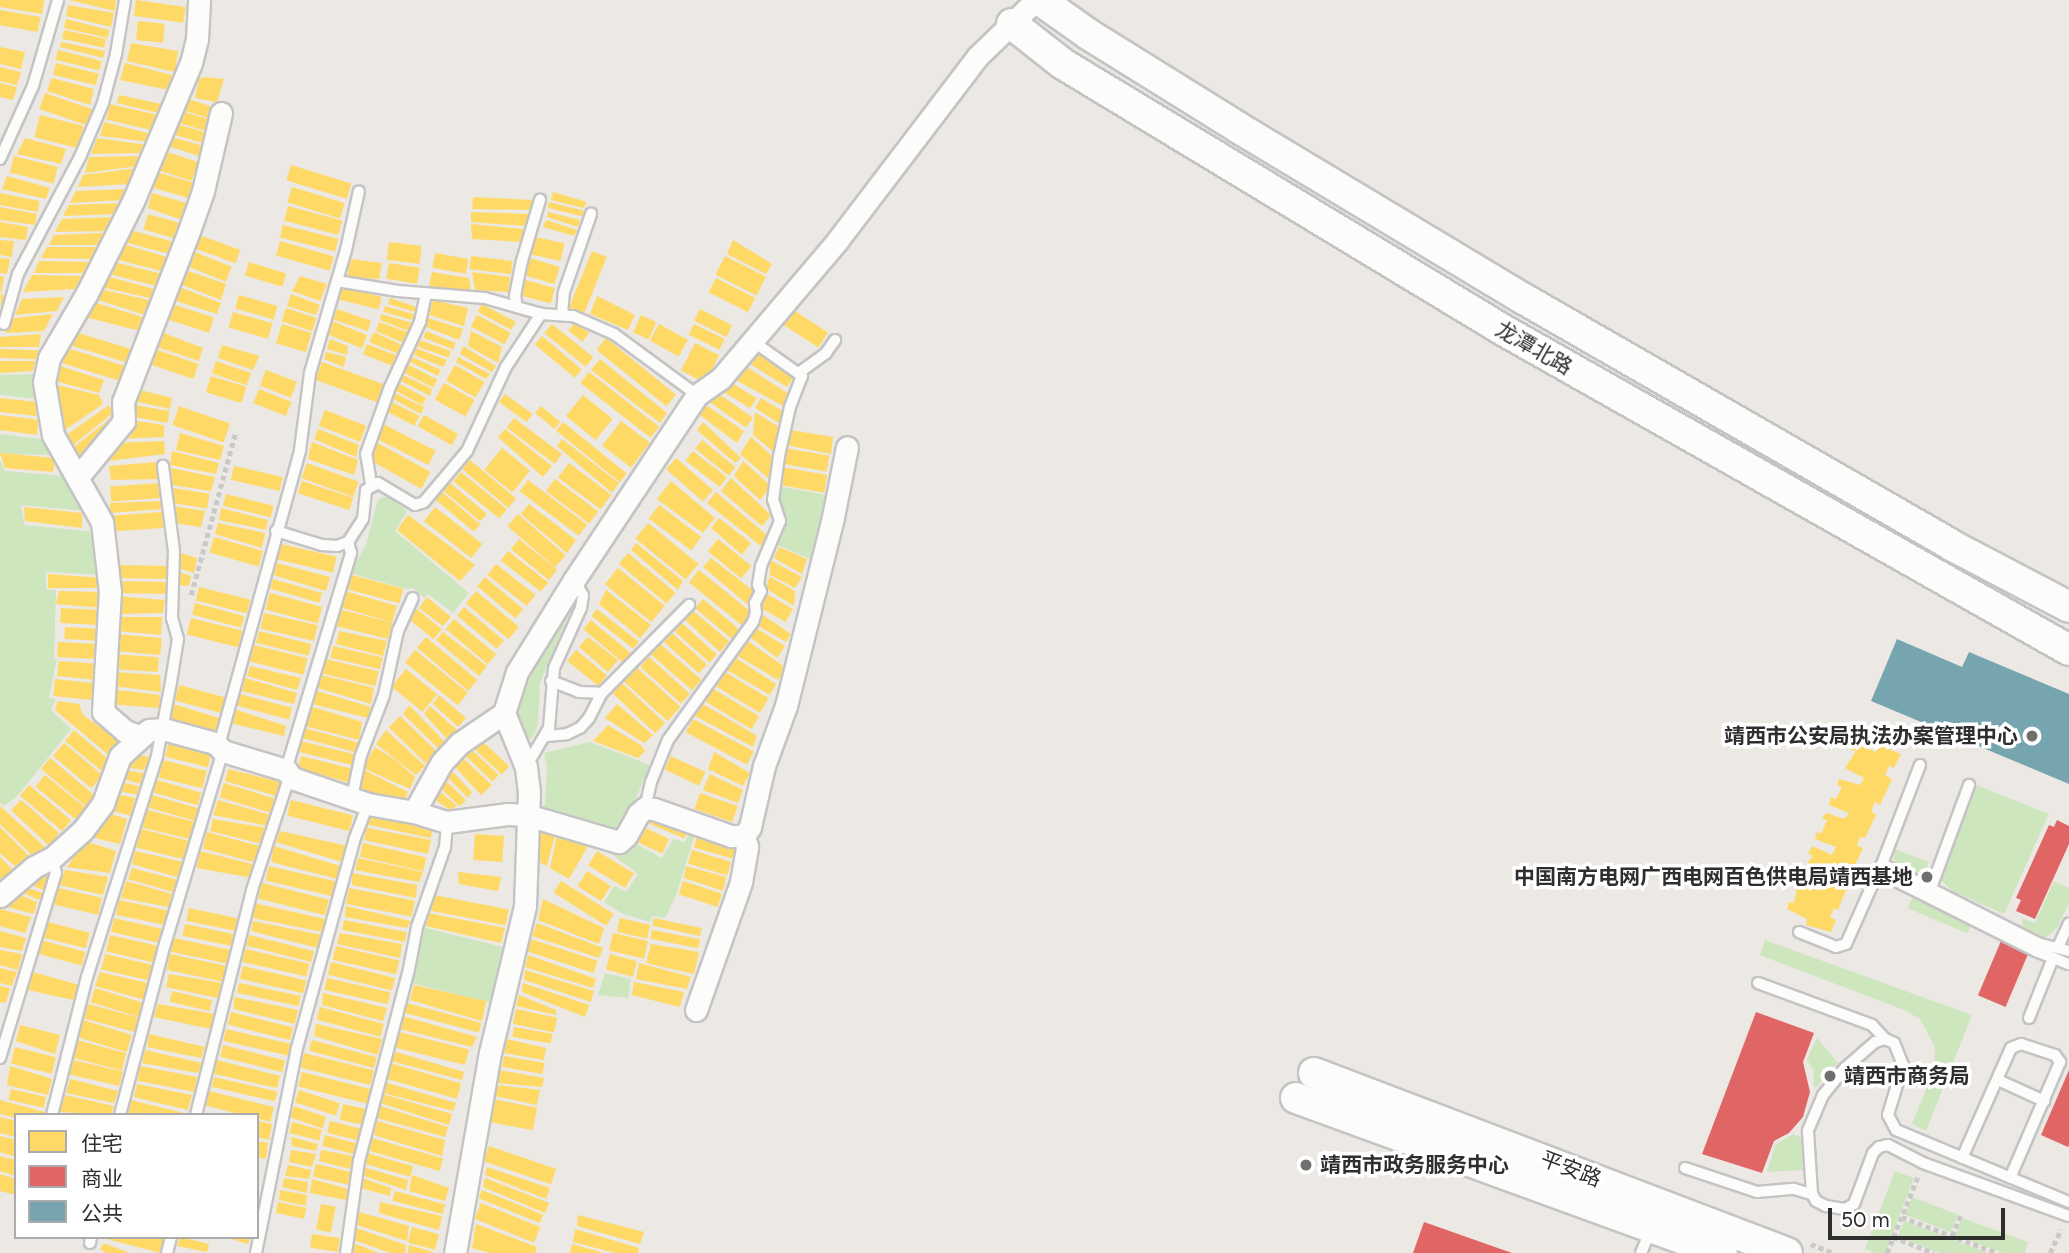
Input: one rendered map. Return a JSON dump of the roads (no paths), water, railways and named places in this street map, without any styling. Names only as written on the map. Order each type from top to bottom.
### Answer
[{"type":"main road","name":"龙潭北路","points":[[1038,0],[1240,128],[1524,299],[1951,545],[2069,607]]},
{"type":"main road","name":"龙潭北路","points":[[1013,24],[1063,64],[1480,317],[2069,650]]},
{"type":"main road","name":"平安路","points":[[1314,1073],[1652,1228],[1787,1253]]},
{"type":"main road","name":"平安路","points":[[1296,1098],[1722,1253]]},
{"type":"street","points":[[140,736],[125,732],[103,712],[101,702],[110,636],[110,570],[102,522],[59,450],[48,419],[44,382],[50,358],[88,293],[134,199],[191,63],[197,39],[200,0]]},
{"type":"street","points":[[414,812],[442,762],[460,743],[504,713],[517,672],[574,580],[697,395],[721,378],[837,241],[977,57],[1038,0]]},
{"type":"street","points":[[77,478],[124,421],[123,402],[192,221],[221,113]]},
{"type":"street","points":[[696,1010],[741,882],[747,847],[744,836],[750,827],[764,766],[786,706],[833,517],[847,447]]},
{"type":"street","points":[[455,1253],[488,1066],[525,906],[529,792],[526,767],[504,713]]},
{"type":"street","points":[[0,896],[34,867],[52,858],[96,816],[120,756],[149,730],[163,729],[221,748],[360,801],[447,822],[508,814],[527,815],[619,842],[645,808],[665,811],[731,836],[744,836]]},
{"type":"lane","points":[[0,159],[33,86],[58,0]]},
{"type":"lane","points":[[4,324],[18,274],[80,157],[99,114],[111,78],[125,0]]},
{"type":"lane","points":[[121,1113],[300,450],[310,373],[337,281],[359,191]]},
{"type":"lane","points":[[517,307],[515,296],[522,261],[540,201]]},
{"type":"lane","points":[[562,313],[565,292],[591,214]]},
{"type":"lane","points":[[337,281],[426,294],[485,298],[541,314],[562,313],[614,334],[697,395]]},
{"type":"lane","points":[[371,485],[366,454],[390,387],[420,322],[426,294]]},
{"type":"lane","points":[[196,1113],[252,890],[286,787],[351,553],[348,542],[363,519],[366,490],[378,483],[415,505],[434,493],[467,451],[506,367],[541,314]]},
{"type":"lane","points":[[645,808],[650,782],[668,740],[755,616],[754,607],[761,591],[758,585],[761,566],[780,521],[774,499],[779,457],[790,407],[802,381],[800,372],[751,340]]},
{"type":"lane","points":[[800,372],[826,354],[835,340]]},
{"type":"lane","points":[[53,1113],[87,977],[163,729],[177,650],[177,632],[172,618],[174,551],[163,466]]},
{"type":"lane","points":[[276,531],[322,545],[348,542]]},
{"type":"lane","points":[[526,767],[546,736],[551,681],[580,608],[583,595],[574,580]]},
{"type":"lane","points":[[259,1238],[297,1048],[355,838],[360,801],[360,758],[384,695],[398,631],[413,598]]},
{"type":"lane","points":[[546,736],[566,734],[580,728],[589,718],[602,693],[688,605]]},
{"type":"lane","points":[[551,681],[579,692],[602,693]]},
{"type":"lane","points":[[1799,932],[1836,947],[1846,944],[1880,868],[1920,765]]},
{"type":"lane","points":[[1931,888],[1969,785]]},
{"type":"lane","points":[[346,1253],[359,1161],[409,969],[417,927],[445,847],[447,822]]},
{"type":"lane","points":[[0,1058],[56,873],[52,858]]},
{"type":"lane","points":[[1880,868],[1931,888],[2040,944],[2064,949],[2069,923]]},
{"type":"lane","points":[[1880,868],[2069,964]]},
{"type":"lane","points":[[2029,1018],[2053,958]]},
{"type":"lane","points":[[1758,983],[1872,1026],[1885,1039],[1894,1043],[1903,1065],[1890,1105],[1891,1123],[1896,1130],[2069,1202]]},
{"type":"lane","points":[[1885,1039],[1864,1051],[1823,1095],[1808,1132],[1812,1194],[1816,1201],[1836,1209],[1844,1209],[1854,1204],[1873,1153],[1879,1147],[1888,1145],[1923,1163],[2069,1216]]},
{"type":"lane","points":[[1962,1158],[2011,1048],[2016,1045],[2055,1055],[2060,1062],[2010,1178]]},
{"type":"lane","points":[[1998,1080],[2044,1101]]},
{"type":"lane","points":[[1685,1168],[1757,1192],[1794,1189],[1812,1194]]},
{"type":"place","name":"靖西市公安局执法办案管理中心","points":[[2032,736]]},
{"type":"place","name":"中国南方电网广西电网百色供电局靖西基地","points":[[1927,877]]},
{"type":"place","name":"靖西市商务局","points":[[1830,1076]]},
{"type":"place","name":"靖西市政务服务中心","points":[[1306,1165]]}]
